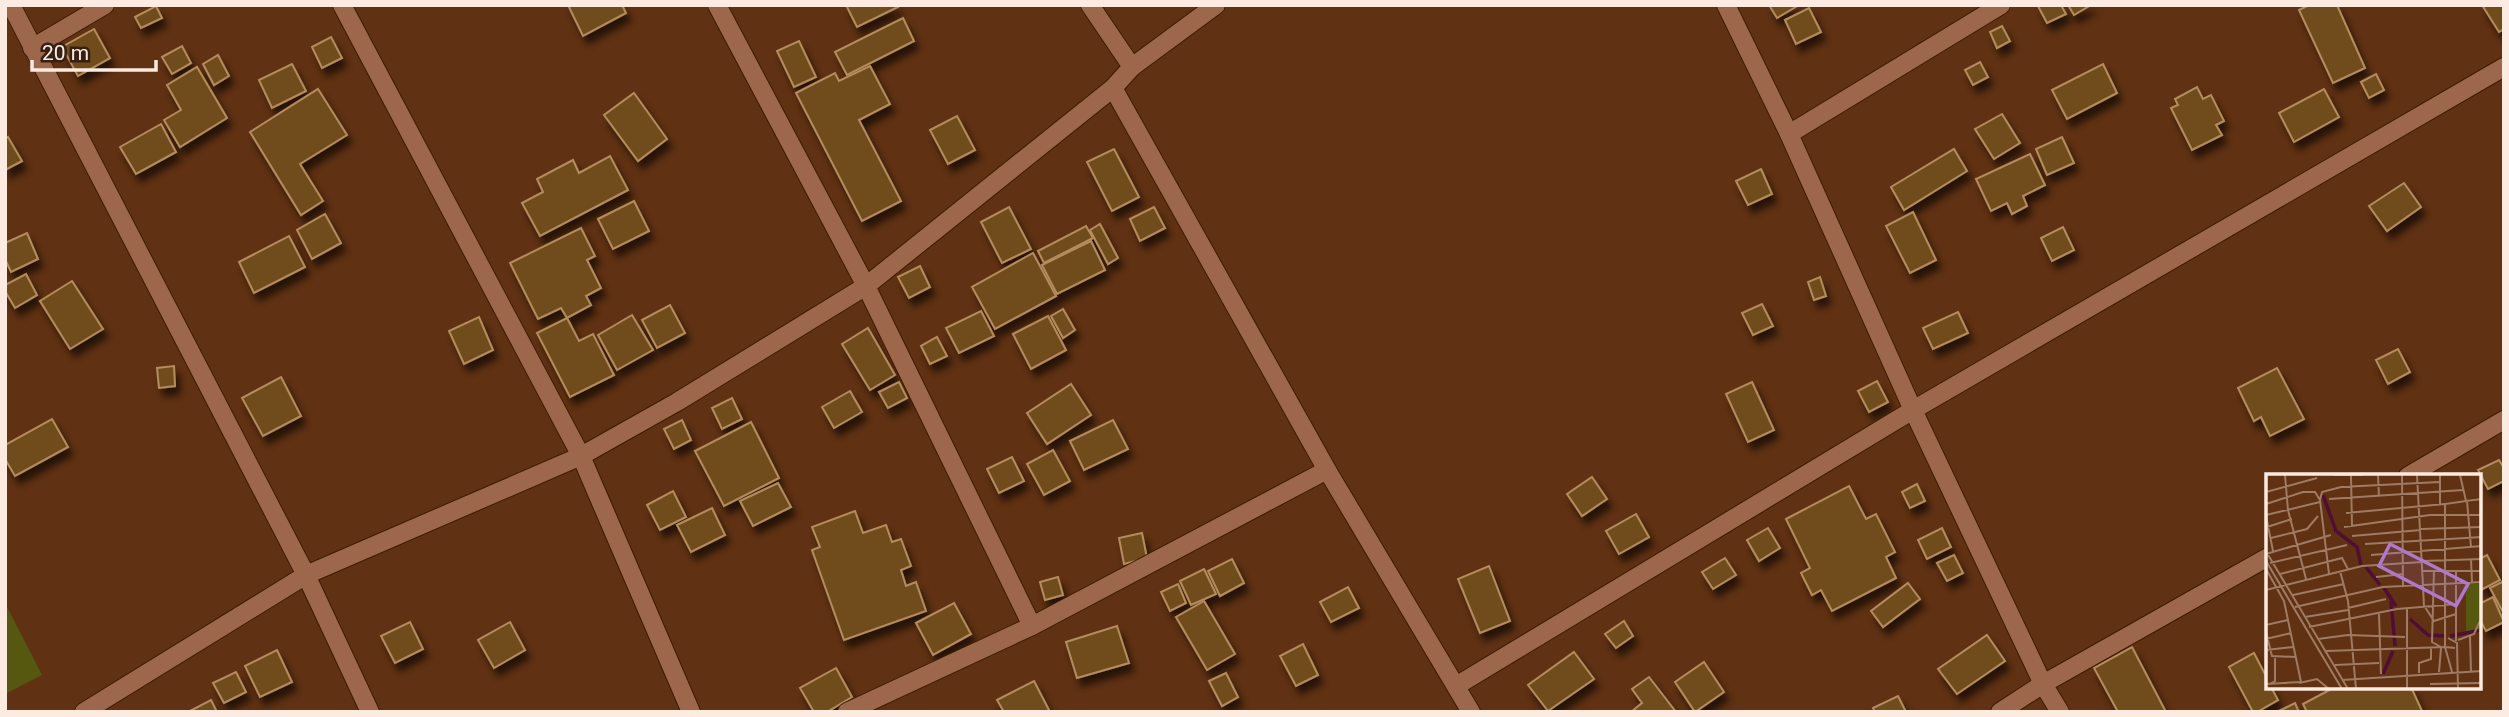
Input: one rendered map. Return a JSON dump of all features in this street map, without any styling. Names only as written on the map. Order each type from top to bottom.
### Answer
[{"type":"street","points":[[10,5],[306,575],[370,712]]},
{"type":"street","points":[[32,48],[104,5]]},
{"type":"street","points":[[342,5],[581,456],[691,712]]},
{"type":"street","points":[[717,5],[866,286],[1032,626]]},
{"type":"street","points":[[1090,5],[1132,67]]},
{"type":"street","points":[[84,712],[306,575],[581,456],[677,402],[866,286],[1113,88],[1132,67],[1216,5]]},
{"type":"street","points":[[1726,5],[1789,134],[1913,410],[2043,684],[2060,712]]},
{"type":"street","points":[[1789,134],[2001,5]]},
{"type":"street","points":[[1456,686],[1913,410],[2504,67]]},
{"type":"street","points":[[1113,88],[1327,470],[1471,712]]},
{"type":"street","points":[[2410,474],[2504,420]]},
{"type":"street","points":[[846,712],[1032,626],[1327,470]]},
{"type":"street","points":[[2000,712],[2043,684],[2266,557]]},
{"type":"shaded area","points":[[5,603],[42,675],[5,694]]},
{"type":"building","points":[[568,5],[622,5],[626,13],[583,36]]},
{"type":"building","points":[[846,5],[897,5],[898,7],[857,27]]},
{"type":"building","points":[[1769,5],[1799,5],[1777,18]]},
{"type":"building","points":[[2061,5],[2066,14],[2047,23],[2038,6]]},
{"type":"building","points":[[2068,5],[2091,5],[2074,15]]},
{"type":"building","points":[[2309,5],[2337,5],[2365,68],[2333,83],[2299,10]]},
{"type":"building","points":[[2482,5],[2504,5],[2504,29],[2499,32]]},
{"type":"building","points":[[156,6],[162,18],[141,28],[135,17]]},
{"type":"building","points":[[1809,8],[1821,32],[1796,44],[1785,20]]},
{"type":"building","points":[[903,18],[914,41],[847,75],[835,52]]},
{"type":"building","points":[[2002,26],[2010,41],[1997,48],[1990,32]]},
{"type":"building","points":[[94,29],[110,58],[78,76],[62,47]]},
{"type":"building","points":[[331,37],[342,58],[322,68],[312,47]]},
{"type":"building","points":[[799,41],[816,77],[794,87],[777,51]]},
{"type":"building","points":[[182,46],[191,63],[172,74],[162,57]]},
{"type":"building","points":[[218,55],[229,76],[214,85],[203,64]]},
{"type":"building","points":[[1980,62],[1988,77],[1973,85],[1965,70]]},
{"type":"building","points":[[292,64],[306,91],[272,108],[259,80]]},
{"type":"building","points":[[2103,64],[2117,93],[2067,119],[2052,90]]},
{"type":"building","points":[[870,66],[890,104],[859,120],[901,201],[862,221],[796,93],[835,73],[839,81]]},
{"type":"building","points":[[197,67],[227,118],[180,147],[164,120],[181,110],[167,85]]},
{"type":"building","points":[[2376,74],[2384,90],[2369,98],[2361,82]]},
{"type":"building","points":[[2197,87],[2203,99],[2211,95],[2224,121],[2216,125],[2222,135],[2192,150],[2171,108],[2178,105],[2175,99]]},
{"type":"building","points":[[318,89],[347,135],[300,164],[323,201],[301,215],[250,132]]},
{"type":"building","points":[[2324,89],[2339,117],[2294,142],[2279,113]]},
{"type":"building","points":[[634,93],[667,139],[638,161],[604,115]]},
{"type":"building","points":[[2002,114],[2020,143],[1994,159],[1975,129]]},
{"type":"building","points":[[957,116],[975,150],[948,164],[930,130]]},
{"type":"building","points":[[161,124],[176,152],[136,174],[120,147]]},
{"type":"building","points":[[8,137],[22,161],[5,170],[5,139]]},
{"type":"building","points":[[2062,137],[2074,163],[2047,175],[2036,149]]},
{"type":"building","points":[[1114,149],[1139,197],[1112,211],[1087,162]]},
{"type":"building","points":[[1954,149],[1967,171],[1904,210],[1891,187]]},
{"type":"building","points":[[2030,154],[2045,185],[2023,196],[2027,206],[2012,214],[2007,203],[1991,211],[1976,179]]},
{"type":"building","points":[[610,156],[628,190],[540,236],[522,203],[543,192],[537,179],[573,160],[579,173]]},
{"type":"building","points":[[1761,169],[1772,194],[1748,205],[1736,181]]},
{"type":"building","points":[[2404,183],[2421,207],[2387,231],[2369,206]]},
{"type":"building","points":[[634,201],[649,231],[613,249],[598,219]]},
{"type":"building","points":[[1009,207],[1031,249],[1002,263],[981,222]]},
{"type":"building","points":[[1154,207],[1165,228],[1140,241],[1130,219]]},
{"type":"building","points":[[1913,212],[1936,260],[1910,273],[1886,226]]},
{"type":"building","points":[[325,214],[341,243],[312,259],[297,230]]},
{"type":"building","points":[[1100,224],[1118,258],[1108,264],[1090,230]]},
{"type":"building","points":[[1086,226],[1093,238],[1044,263],[1038,251]]},
{"type":"building","points":[[2063,227],[2074,250],[2052,261],[2041,238]]},
{"type":"building","points":[[581,228],[595,256],[587,260],[601,288],[586,296],[591,305],[567,318],[561,308],[538,319],[510,263]]},
{"type":"building","points":[[27,233],[38,259],[11,272],[5,259],[5,243]]},
{"type":"building","points":[[289,236],[305,267],[254,293],[239,262]]},
{"type":"building","points":[[1091,241],[1105,270],[1057,294],[1042,265]]},
{"type":"building","points":[[1033,253],[1056,296],[995,329],[972,287]]},
{"type":"building","points":[[920,266],[930,287],[909,298],[898,277]]},
{"type":"building","points":[[26,274],[37,295],[15,308],[5,291],[5,285]]},
{"type":"building","points":[[1820,277],[1826,296],[1814,300],[1808,282]]},
{"type":"building","points":[[72,281],[103,329],[70,349],[40,301]]},
{"type":"building","points":[[1762,304],[1773,326],[1753,335],[1742,313]]},
{"type":"building","points":[[670,305],[685,333],[657,348],[642,320]]},
{"type":"building","points":[[1063,309],[1075,330],[1063,338],[1051,316]]},
{"type":"building","points":[[981,311],[994,336],[959,353],[946,328]]},
{"type":"building","points":[[1958,312],[1968,333],[1933,349],[1923,328]]},
{"type":"building","points":[[632,315],[653,350],[617,370],[598,335]]},
{"type":"building","points":[[1048,316],[1066,350],[1031,369],[1013,334]]},
{"type":"building","points":[[479,317],[493,350],[464,364],[449,331]]},
{"type":"building","points":[[567,318],[579,341],[593,334],[614,375],[570,397],[537,333]]},
{"type":"building","points":[[868,328],[895,375],[870,390],[842,344]]},
{"type":"building","points":[[937,337],[947,356],[930,364],[921,346]]},
{"type":"building","points":[[2398,349],[2410,372],[2388,384],[2376,360]]},
{"type":"building","points":[[174,366],[175,386],[159,388],[157,368]]},
{"type":"building","points":[[2277,368],[2304,419],[2270,436],[2261,417],[2254,421],[2238,388]]},
{"type":"building","points":[[281,377],[301,416],[263,436],[242,398]]},
{"type":"building","points":[[1877,381],[1888,402],[1869,412],[1858,391]]},
{"type":"building","points":[[899,382],[907,398],[888,408],[879,392]]},
{"type":"building","points":[[1752,382],[1774,430],[1748,442],[1726,394]]},
{"type":"building","points":[[1071,384],[1091,415],[1047,444],[1027,413]]},
{"type":"building","points":[[850,391],[862,412],[834,428],[822,407]]},
{"type":"building","points":[[732,398],[742,419],[722,429],[712,408]]},
{"type":"building","points":[[52,419],[68,447],[15,476],[5,459],[5,445]]},
{"type":"building","points":[[682,420],[691,440],[674,449],[664,429]]},
{"type":"building","points":[[1113,420],[1128,449],[1084,470],[1070,441]]},
{"type":"building","points":[[751,422],[779,478],[724,506],[695,451]]},
{"type":"building","points":[[1053,450],[1070,481],[1044,495],[1027,464]]},
{"type":"building","points":[[1012,457],[1024,481],[999,493],[987,469]]},
{"type":"building","points":[[2499,460],[2504,468],[2504,481],[2488,489],[2478,470]]},
{"type":"building","points":[[1592,477],[1607,499],[1582,516],[1567,494]]},
{"type":"building","points":[[778,483],[791,507],[753,526],[740,501]]},
{"type":"building","points":[[1917,484],[1925,501],[1910,508],[1902,492]]},
{"type":"building","points":[[1849,486],[1866,519],[1876,514],[1895,552],[1886,557],[1896,578],[1832,611],[1821,590],[1812,595],[1801,573],[1810,568],[1786,519]]},
{"type":"building","points":[[673,491],[686,517],[660,530],[647,505]]},
{"type":"building","points":[[712,508],[725,535],[691,552],[677,525]]},
{"type":"building","points":[[855,511],[863,533],[886,525],[892,542],[901,539],[911,566],[901,570],[906,586],[916,582],[926,611],[844,640],[812,550],[820,547],[812,527]]},
{"type":"building","points":[[1636,514],[1649,537],[1619,554],[1606,531]]},
{"type":"building","points":[[1768,528],[1780,548],[1759,561],[1747,540]]},
{"type":"building","points":[[1942,528],[1951,547],[1927,559],[1918,540]]},
{"type":"building","points":[[1142,533],[1147,558],[1124,564],[1119,538]]},
{"type":"building","points":[[1954,555],[1963,573],[1947,581],[1937,563]]},
{"type":"building","points":[[2487,555],[2500,580],[2481,590],[2481,558]]},
{"type":"building","points":[[1725,558],[1736,575],[1713,589],[1702,572]]},
{"type":"building","points":[[1232,559],[1244,583],[1220,596],[1208,571]]},
{"type":"building","points":[[1489,566],[1510,621],[1480,633],[1458,579]]},
{"type":"building","points":[[1204,569],[1216,594],[1191,605],[1180,581]]},
{"type":"building","points":[[1058,577],[1063,595],[1045,600],[1040,582]]},
{"type":"building","points":[[2504,581],[2504,614],[2490,588]]},
{"type":"building","points":[[1908,583],[1920,599],[1883,627],[1871,611]]},
{"type":"building","points":[[1178,584],[1186,603],[1170,611],[1161,592]]},
{"type":"building","points":[[1348,587],[1359,608],[1331,622],[1320,602]]},
{"type":"building","points":[[2493,597],[2504,622],[2486,631],[2481,622],[2481,603]]},
{"type":"building","points":[[1204,601],[1235,654],[1207,670],[1176,617]]},
{"type":"building","points":[[954,603],[971,634],[933,655],[916,623]]},
{"type":"building","points":[[1624,621],[1633,636],[1616,648],[1605,634]]},
{"type":"building","points":[[410,622],[423,649],[395,663],[381,636]]},
{"type":"building","points":[[510,622],[525,650],[494,668],[478,640]]},
{"type":"building","points":[[1117,626],[1129,663],[1077,678],[1066,642]]},
{"type":"building","points":[[1987,635],[2005,661],[1957,694],[1938,669]]},
{"type":"building","points":[[1303,644],[1318,675],[1296,686],[1280,656]]},
{"type":"building","points":[[2132,647],[2166,712],[2118,712],[2094,668]]},
{"type":"building","points":[[277,650],[292,682],[260,697],[245,666]]},
{"type":"building","points":[[1574,652],[1594,679],[1548,711],[1528,685]]},
{"type":"building","points":[[2254,653],[2266,676],[2266,689],[2272,689],[2278,700],[2253,712],[2229,667]]},
{"type":"building","points":[[1704,662],[1724,692],[1695,712],[1675,682]]},
{"type":"building","points":[[836,668],[852,697],[827,712],[814,712],[800,688]]},
{"type":"building","points":[[236,672],[246,692],[224,703],[213,683]]},
{"type":"building","points":[[1226,673],[1238,697],[1222,706],[1209,681]]},
{"type":"building","points":[[1649,677],[1676,712],[1631,712],[1642,703],[1632,689]]},
{"type":"building","points":[[1034,681],[1050,712],[1004,712],[997,700]]},
{"type":"building","points":[[2331,689],[2412,689],[2422,711],[2307,712],[2303,704]]},
{"type":"building","points":[[1898,696],[1906,712],[1875,712],[1873,708]]},
{"type":"building","points":[[211,700],[217,712],[188,712]]},
{"type":"building","points":[[2295,703],[2299,712],[2277,712]]}]
